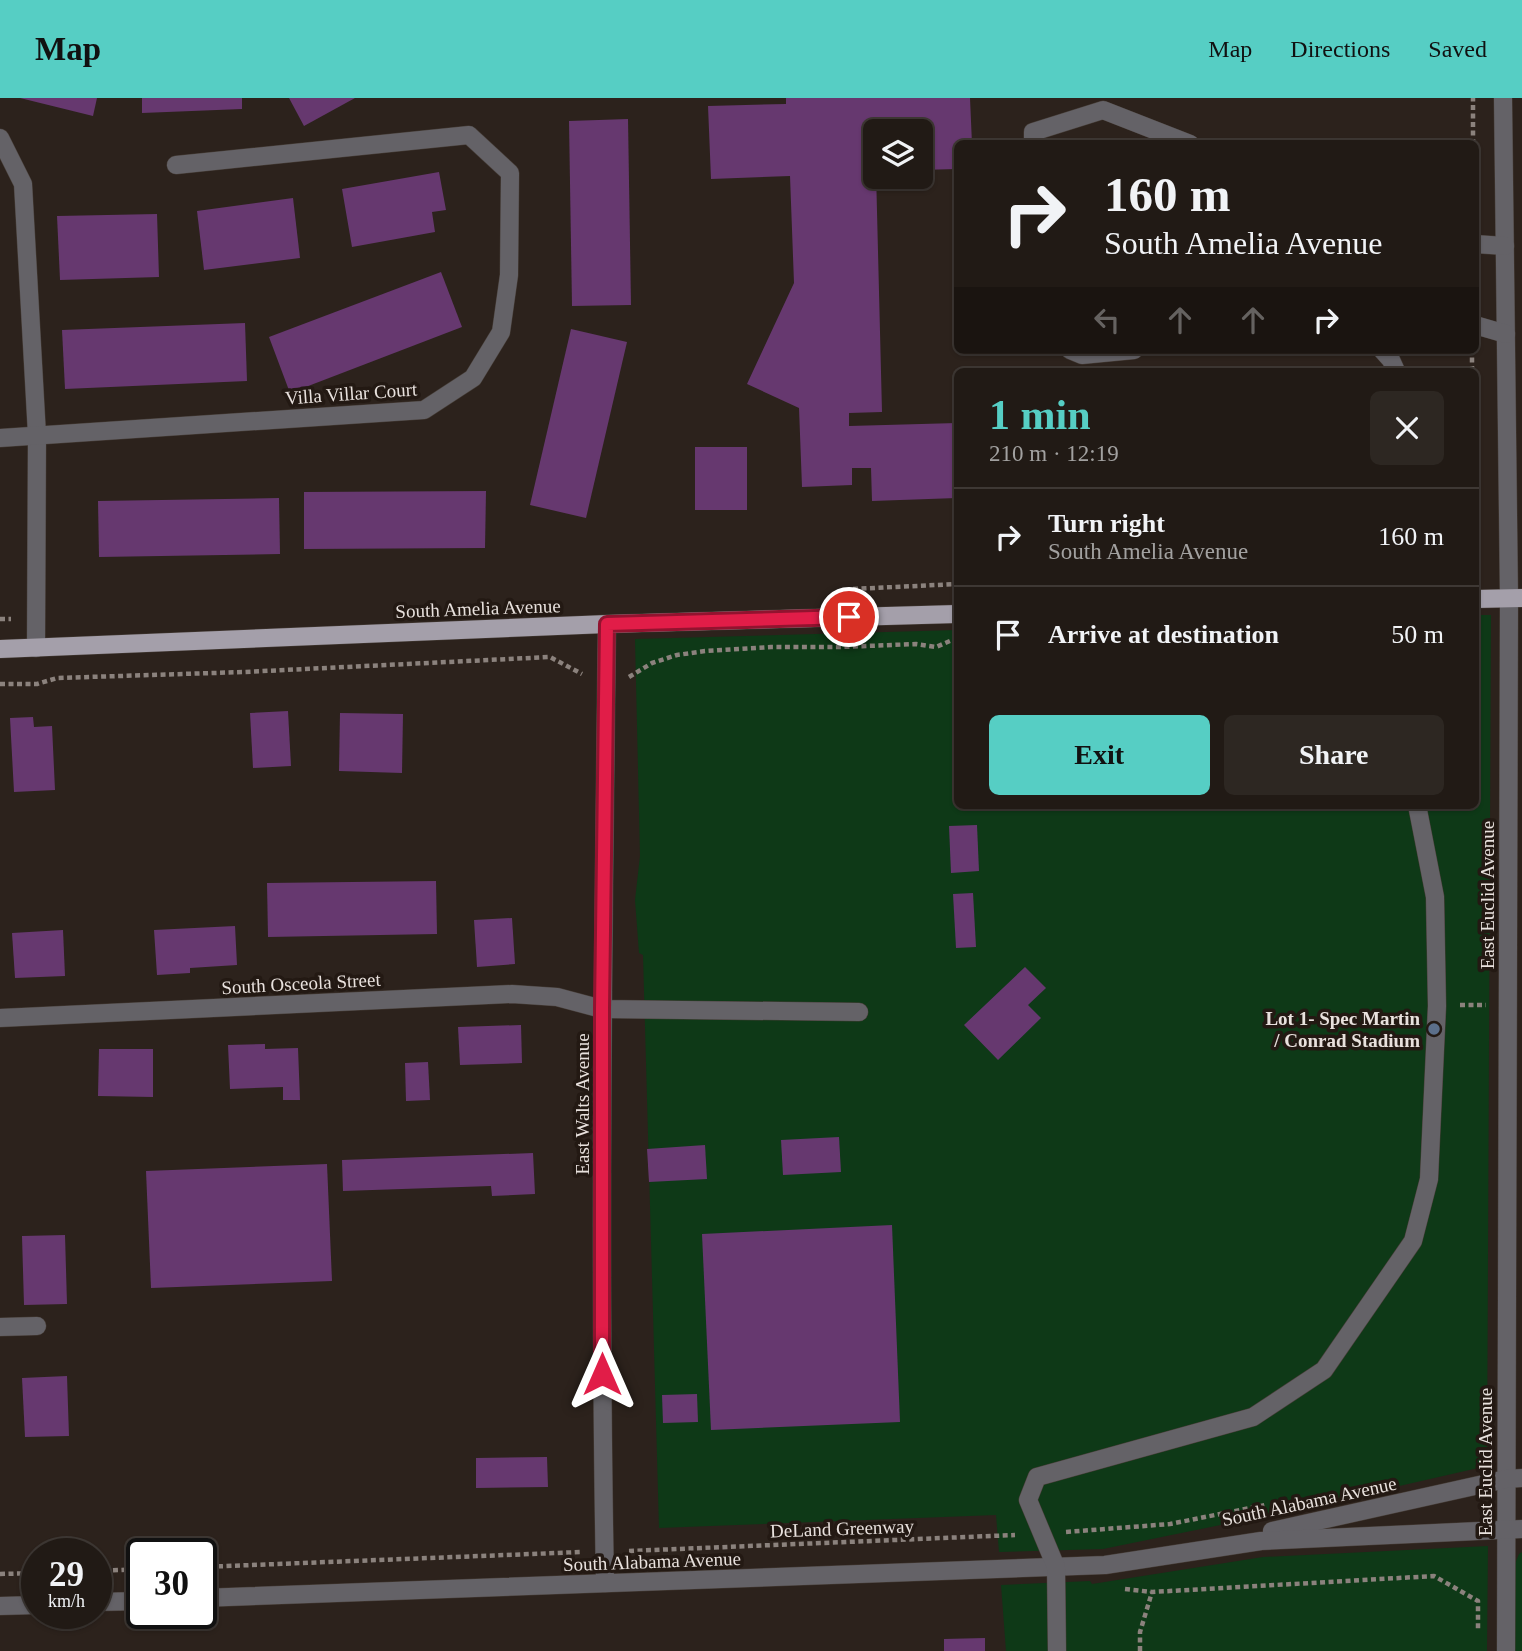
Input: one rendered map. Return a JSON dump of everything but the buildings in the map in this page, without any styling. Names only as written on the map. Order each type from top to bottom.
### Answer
[{"type":"main road","points":[[1479,599],[1516,598]]},
{"type":"main road","name":"South Amelia Avenue","points":[[0,649],[607,624],[954,614]]},
{"type":"street","name":"East Euclid Avenue","points":[[1503,98],[1506,334],[1516,598],[1508,1004],[1514,1529],[1506,1651]]},
{"type":"street","points":[[1033,140],[1033,132],[1103,110],[1180,140]]},
{"type":"street","name":"Villa Villar Court","points":[[0,438],[424,410],[473,378],[501,332],[509,275],[510,173],[469,135],[176,165]]},
{"type":"street","points":[[0,138],[23,184],[37,435],[36,648]]},
{"type":"street","points":[[1479,244],[1505,246]]},
{"type":"street","points":[[1479,326],[1506,334]]},
{"type":"street","name":"East Walts Avenue","points":[[605,1583],[602,1009],[607,624]]},
{"type":"street","points":[[1057,1651],[1056,1567],[1028,1500],[1037,1477],[1253,1417],[1324,1370],[1413,1241],[1429,1179],[1437,1006],[1435,897],[1418,809]]},
{"type":"street","name":"South Osceola Street","points":[[0,1018],[512,994],[557,997],[602,1009],[859,1012]]},
{"type":"street","points":[[0,1327],[37,1326]]},
{"type":"street","name":"South Alabama Avenue","points":[[1105,1565],[1514,1479]]},
{"type":"street","name":"South Alabama Avenue","points":[[217,1597],[1105,1565],[1261,1541],[1514,1529]]},
{"type":"street","points":[[0,1606],[21,1605]]},
{"type":"path","points":[[1473,98],[1473,140]]},
{"type":"path","points":[[0,619],[16,619]]},
{"type":"path","points":[[626,678],[652,663],[677,655],[771,647],[916,644],[936,647],[954,640]]},
{"type":"path","points":[[0,684],[37,684],[57,678],[550,657],[583,675],[593,677]]},
{"type":"path","points":[[1437,1006],[1508,1004]]},
{"type":"path","name":"DeLand Greenway","points":[[217,1566],[1042,1533],[1170,1524],[1270,1504]]},
{"type":"path","points":[[0,1574],[21,1573]]},
{"type":"path","points":[[1118,1588],[1152,1592],[1434,1576],[1478,1601],[1479,1639]]},
{"type":"path","points":[[1140,1651],[1140,1632],[1152,1592]]},
{"type":"green space","points":[[1479,615],[1491,615],[1487,1466],[1294,1510],[1103,1549],[999,1552],[996,1515],[659,1528],[643,955],[639,953],[635,900],[640,856],[635,639],[954,630],[954,809],[1479,809]]},
{"type":"green space","points":[[1488,1546],[1487,1651],[1006,1651],[1001,1585],[1090,1581],[1092,1584],[1263,1557]]},
{"type":"green space","points":[[1522,1552],[1522,1651],[1515,1651],[1514,1566]]},
{"type":"place","name":"Lot 1- Spec Martin / Conrad Stadium","points":[[1434,1029]]},
{"type":"route","points":[[602,1374],[602,1009],[607,624],[849,617]]}]
